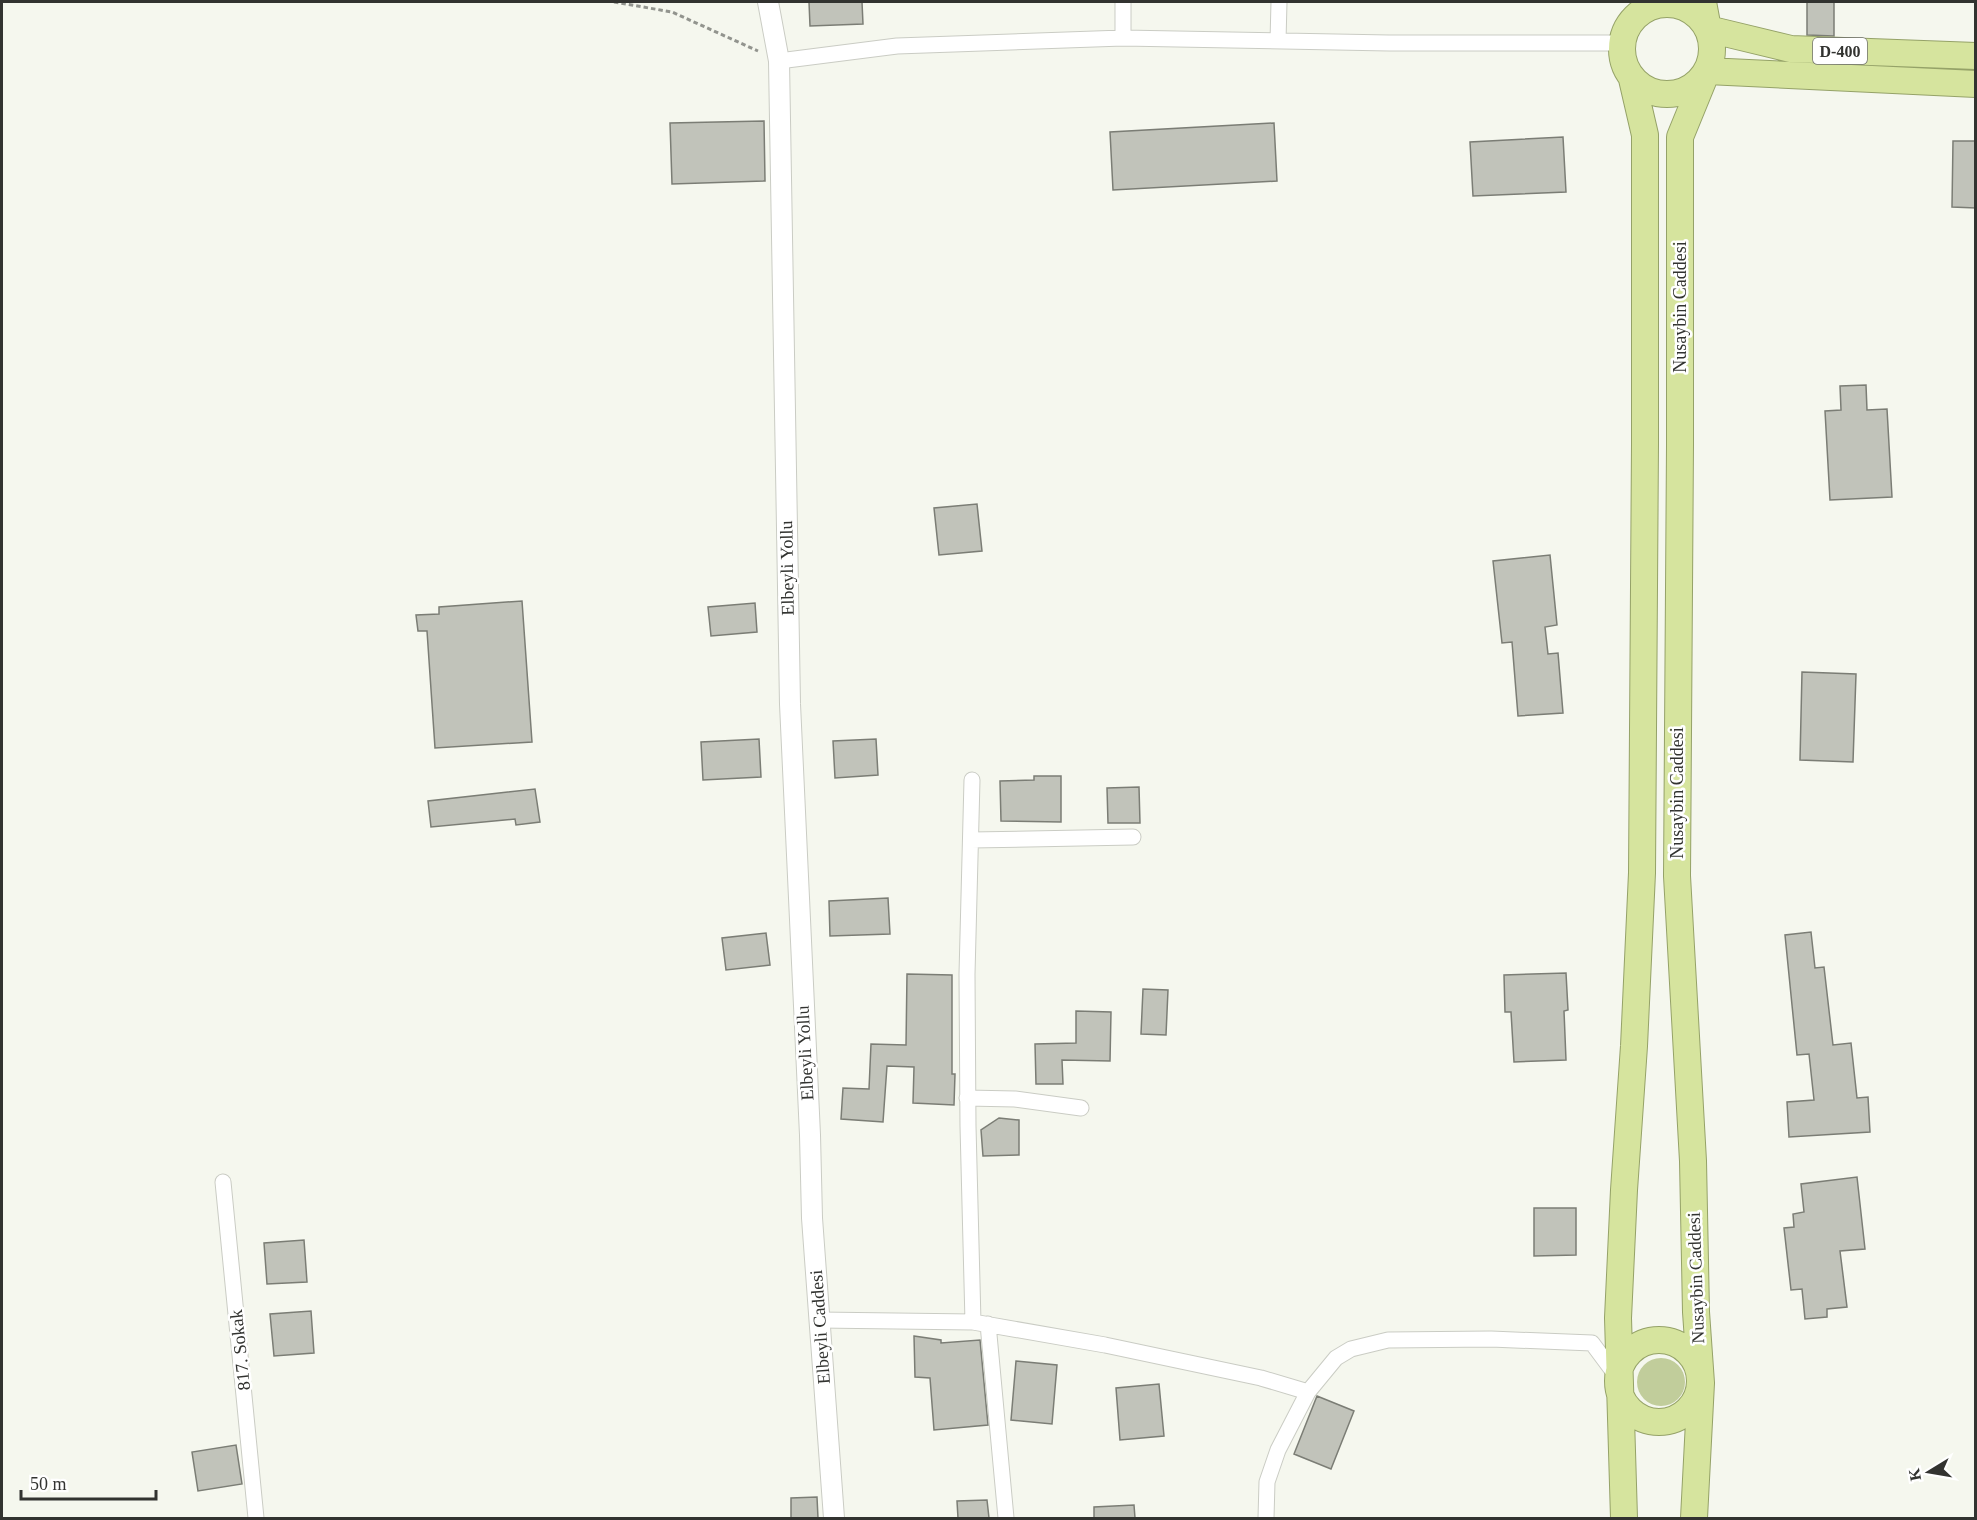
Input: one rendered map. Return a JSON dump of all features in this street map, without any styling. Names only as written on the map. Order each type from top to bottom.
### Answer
[{"type":"highway","points":[[1703,2],[1712,43],[1712,58],[1707,71],[1698,83],[1686,91],[1671,95],[1657,94],[1643,88],[1632,79],[1623,62],[1621,44],[1634,10],[1644,10],[1657,4],[1672,4],[1693,12],[1708,29]]},
{"type":"highway","name":"D-400","points":[[1708,29],[1791,49],[1976,56]]},
{"type":"highway","name":"D-400","points":[[1707,71],[1976,84]]},
{"type":"highway","name":"Nusaybin Caddesi","points":[[1694,1518],[1701,1383],[1696,1312],[1693,1161],[1677,876],[1680,137],[1707,71]]},
{"type":"highway","name":"Nusaybin Caddesi","points":[[1624,1518],[1619,1378],[1620,1272],[1642,873],[1644,716],[1645,135],[1632,79]]},
{"type":"highway","points":[[1654,1340],[1669,1341],[1682,1347],[1692,1356],[1699,1369],[1701,1383],[1698,1395],[1691,1407],[1682,1415],[1670,1421],[1657,1422],[1634,1413],[1625,1403],[1620,1391],[1619,1378],[1622,1365],[1630,1353],[1641,1344],[1654,1340]]},
{"type":"street","name":"Elbeyli Yollu","points":[[768,2],[779,61],[790,704],[810,1135]]},
{"type":"street","points":[[1123,2],[1123,38]]},
{"type":"street","points":[[1278,41],[1279,2]]},
{"type":"street","points":[[779,61],[897,46],[1123,38],[1621,44]]},
{"type":"street","points":[[972,780],[967,974],[967,1098],[980,1323],[1006,1518]]},
{"type":"street","points":[[971,840],[1133,837]]},
{"type":"street","points":[[967,1098],[1015,1099],[1081,1108]]},
{"type":"street","name":"Elbeyli Caddesi","points":[[810,1135],[812,1218],[834,1518]]},
{"type":"street","name":"817. Sokak","points":[[223,1182],[256,1518]]},
{"type":"street","points":[[819,1320],[980,1323],[1149,1354],[1261,1378],[1308,1392]]},
{"type":"street","points":[[1266,1518],[1267,1482],[1278,1450],[1308,1392],[1336,1358],[1352,1348],[1388,1340],[1491,1339],[1592,1343],[1619,1378]]},
{"type":"path","points":[[614,2],[672,12],[779,61]]},
{"type":"green space","points":[[1661,1358],[1678,1365],[1685,1382],[1678,1399],[1661,1406],[1644,1399],[1637,1382],[1644,1365]]},
{"type":"building","points":[[809,2],[862,2],[863,24],[810,26]]},
{"type":"building","points":[[1807,2],[1834,2],[1834,36],[1807,35]]},
{"type":"building","points":[[764,121],[765,181],[672,184],[670,123]]},
{"type":"building","points":[[1274,123],[1277,181],[1113,190],[1110,132]]},
{"type":"building","points":[[1563,137],[1566,192],[1473,196],[1470,142]]},
{"type":"building","points":[[1953,141],[1976,141],[1976,208],[1952,207]]},
{"type":"building","points":[[1866,385],[1867,410],[1887,409],[1892,497],[1830,500],[1825,411],[1841,410],[1840,386]]},
{"type":"building","points":[[977,504],[982,551],[939,555],[934,508]]},
{"type":"building","points":[[1550,555],[1557,625],[1545,627],[1548,654],[1558,653],[1563,713],[1518,716],[1512,642],[1502,643],[1493,561]]},
{"type":"building","points":[[522,601],[532,742],[435,748],[427,631],[418,631],[416,615],[439,614],[439,607]]},
{"type":"building","points":[[755,603],[757,632],[711,636],[708,607]]},
{"type":"building","points":[[1802,672],[1856,674],[1853,762],[1800,760]]},
{"type":"building","points":[[759,739],[761,777],[703,780],[701,742]]},
{"type":"building","points":[[876,739],[878,775],[835,778],[833,741]]},
{"type":"building","points":[[1034,776],[1061,776],[1061,822],[1001,821],[1000,781],[1034,780]]},
{"type":"building","points":[[1139,787],[1140,823],[1108,823],[1107,788]]},
{"type":"building","points":[[535,789],[540,822],[516,825],[515,819],[431,827],[428,801]]},
{"type":"building","points":[[888,898],[890,934],[830,936],[829,901]]},
{"type":"building","points":[[1811,932],[1815,968],[1824,967],[1833,1045],[1851,1043],[1857,1098],[1868,1097],[1870,1132],[1789,1137],[1787,1102],[1814,1100],[1809,1054],[1797,1055],[1785,935]]},
{"type":"building","points":[[766,933],[770,965],[726,970],[722,938]]},
{"type":"building","points":[[1566,973],[1568,1010],[1564,1011],[1566,1060],[1514,1062],[1511,1012],[1505,1012],[1504,975]]},
{"type":"building","points":[[907,974],[952,975],[954,1105],[913,1103],[914,1067],[887,1066],[883,1122],[841,1119],[843,1088],[869,1089],[871,1044],[906,1045]]},
{"type":"building","points":[[1143,989],[1168,990],[1166,1035],[1141,1034]]},
{"type":"building","points":[[1076,1011],[1111,1012],[1110,1061],[1062,1060],[1063,1084],[1036,1084],[1035,1044],[1076,1043]]},
{"type":"building","points":[[999,1118],[1019,1120],[1019,1155],[983,1156],[981,1130]]},
{"type":"building","points":[[1857,1177],[1865,1249],[1840,1251],[1847,1307],[1827,1309],[1827,1317],[1805,1319],[1802,1289],[1791,1290],[1784,1228],[1794,1227],[1793,1214],[1804,1212],[1801,1184]]},
{"type":"building","points":[[1534,1208],[1576,1208],[1576,1255],[1534,1256]]},
{"type":"building","points":[[304,1240],[307,1282],[267,1284],[264,1243]]},
{"type":"building","points":[[311,1311],[314,1353],[274,1356],[270,1314]]},
{"type":"building","points":[[914,1336],[941,1340],[941,1343],[980,1340],[988,1425],[934,1430],[930,1378],[915,1377]]},
{"type":"building","points":[[1016,1361],[1057,1365],[1052,1424],[1011,1420]]},
{"type":"building","points":[[1159,1384],[1164,1436],[1120,1440],[1116,1388]]},
{"type":"building","points":[[1317,1396],[1354,1411],[1331,1469],[1294,1454]]},
{"type":"building","points":[[236,1445],[242,1484],[198,1491],[192,1452]]},
{"type":"building","points":[[817,1497],[818,1518],[791,1518],[791,1498]]},
{"type":"building","points":[[987,1500],[989,1518],[958,1518],[957,1501]]},
{"type":"building","points":[[1134,1505],[1135,1518],[1094,1518],[1094,1507]]}]
